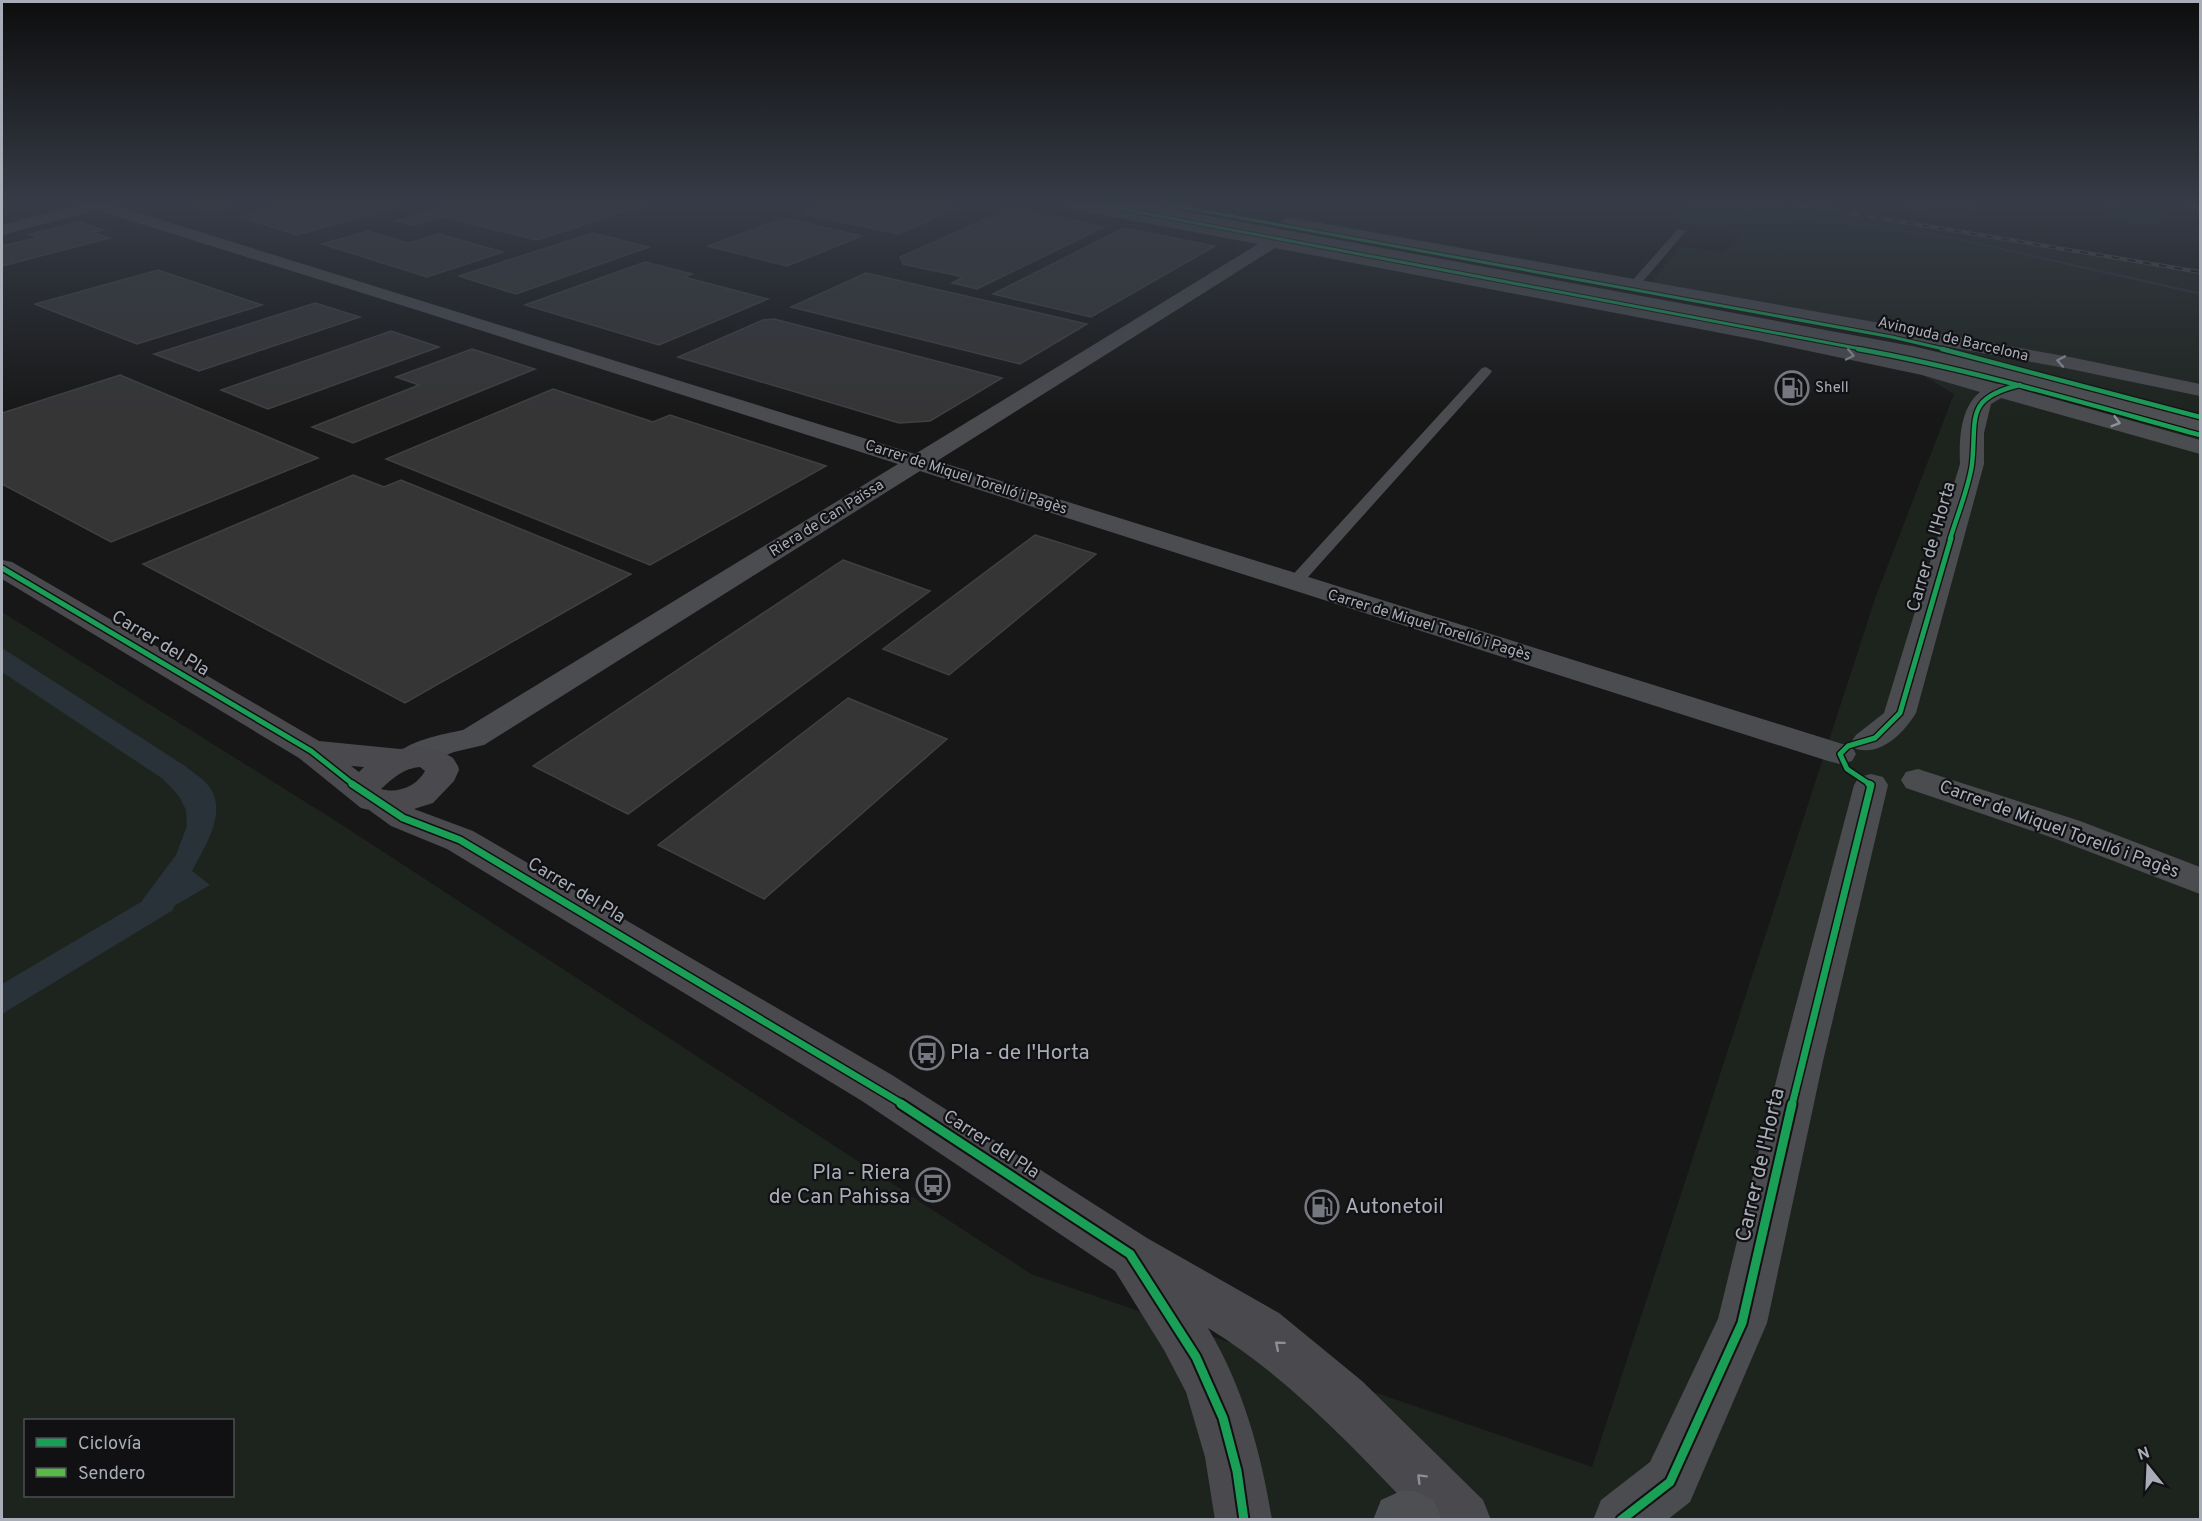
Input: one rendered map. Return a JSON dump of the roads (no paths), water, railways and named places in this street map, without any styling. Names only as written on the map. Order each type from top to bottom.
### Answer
[{"type":"main road","name":"Avinguda de Barcelona","points":[[1504,275],[1912,352],[2036,381],[2200,426]]},
{"type":"main road","name":"Carrer del Pla","points":[[2,568],[311,751],[343,778],[403,818],[460,840],[877,1088],[1130,1254],[1262,1331],[1343,1400],[1463,1520]]},
{"type":"main road","name":"Carrer del Pla","points":[[311,751],[405,759],[428,758],[436,761],[441,766],[438,779],[460,840]]},
{"type":"main road","points":[[405,759],[374,774],[373,796],[408,800],[421,795],[438,779]]},
{"type":"main road","points":[[1130,1254],[1196,1357],[1223,1418],[1237,1472],[1244,1520]]},
{"type":"main road","points":[[1401,1520],[1414,1520]]},
{"type":"street","name":"Carrer de Miquel Torelló i Pagès","points":[[321,275],[1859,760],[1900,788],[1913,786],[1918,780],[2068,830],[2200,880]]},
{"type":"street","name":"Riera de Can Païssa","points":[[405,759],[445,744],[473,738],[1220,275]]},
{"type":"street","name":"Avinguda de Barcelona","points":[[1447,275],[1752,333],[1926,370],[2200,447]]},
{"type":"street","name":"Avinguda de Barcelona","points":[[1579,275],[2070,363],[2200,390]]},
{"type":"street","name":"Avinguda de Barcelona","points":[[1606,294],[1752,333]]},
{"type":"street","name":"Avinguda de Barcelona","points":[[2036,381],[2055,377],[2099,379],[2200,390]]},
{"type":"street","points":[[1999,390],[2036,381]]},
{"type":"street","name":"Carrer de l'Horta","points":[[1621,1520],[1670,1482],[1742,1323],[1802,1061],[1859,760],[1894,723],[1900,713],[1972,464],[1970,444],[1982,402],[1999,390]]},
{"type":"street","name":"Riera de Can Païssa","points":[[438,779],[466,751],[473,738]]},
{"type":"lane","points":[[1634,285],[1643,275]]},
{"type":"lane","points":[[1294,583],[1486,371]]},
{"type":"place","name":"Shell","points":[[1792,388]]},
{"type":"place","name":"Pla - de l'Horta","points":[[927,1053]]},
{"type":"place","name":"Pla - Riera de Can Pahissa","points":[[933,1185]]},
{"type":"place","name":"Autonetoil","points":[[1322,1207]]}]
